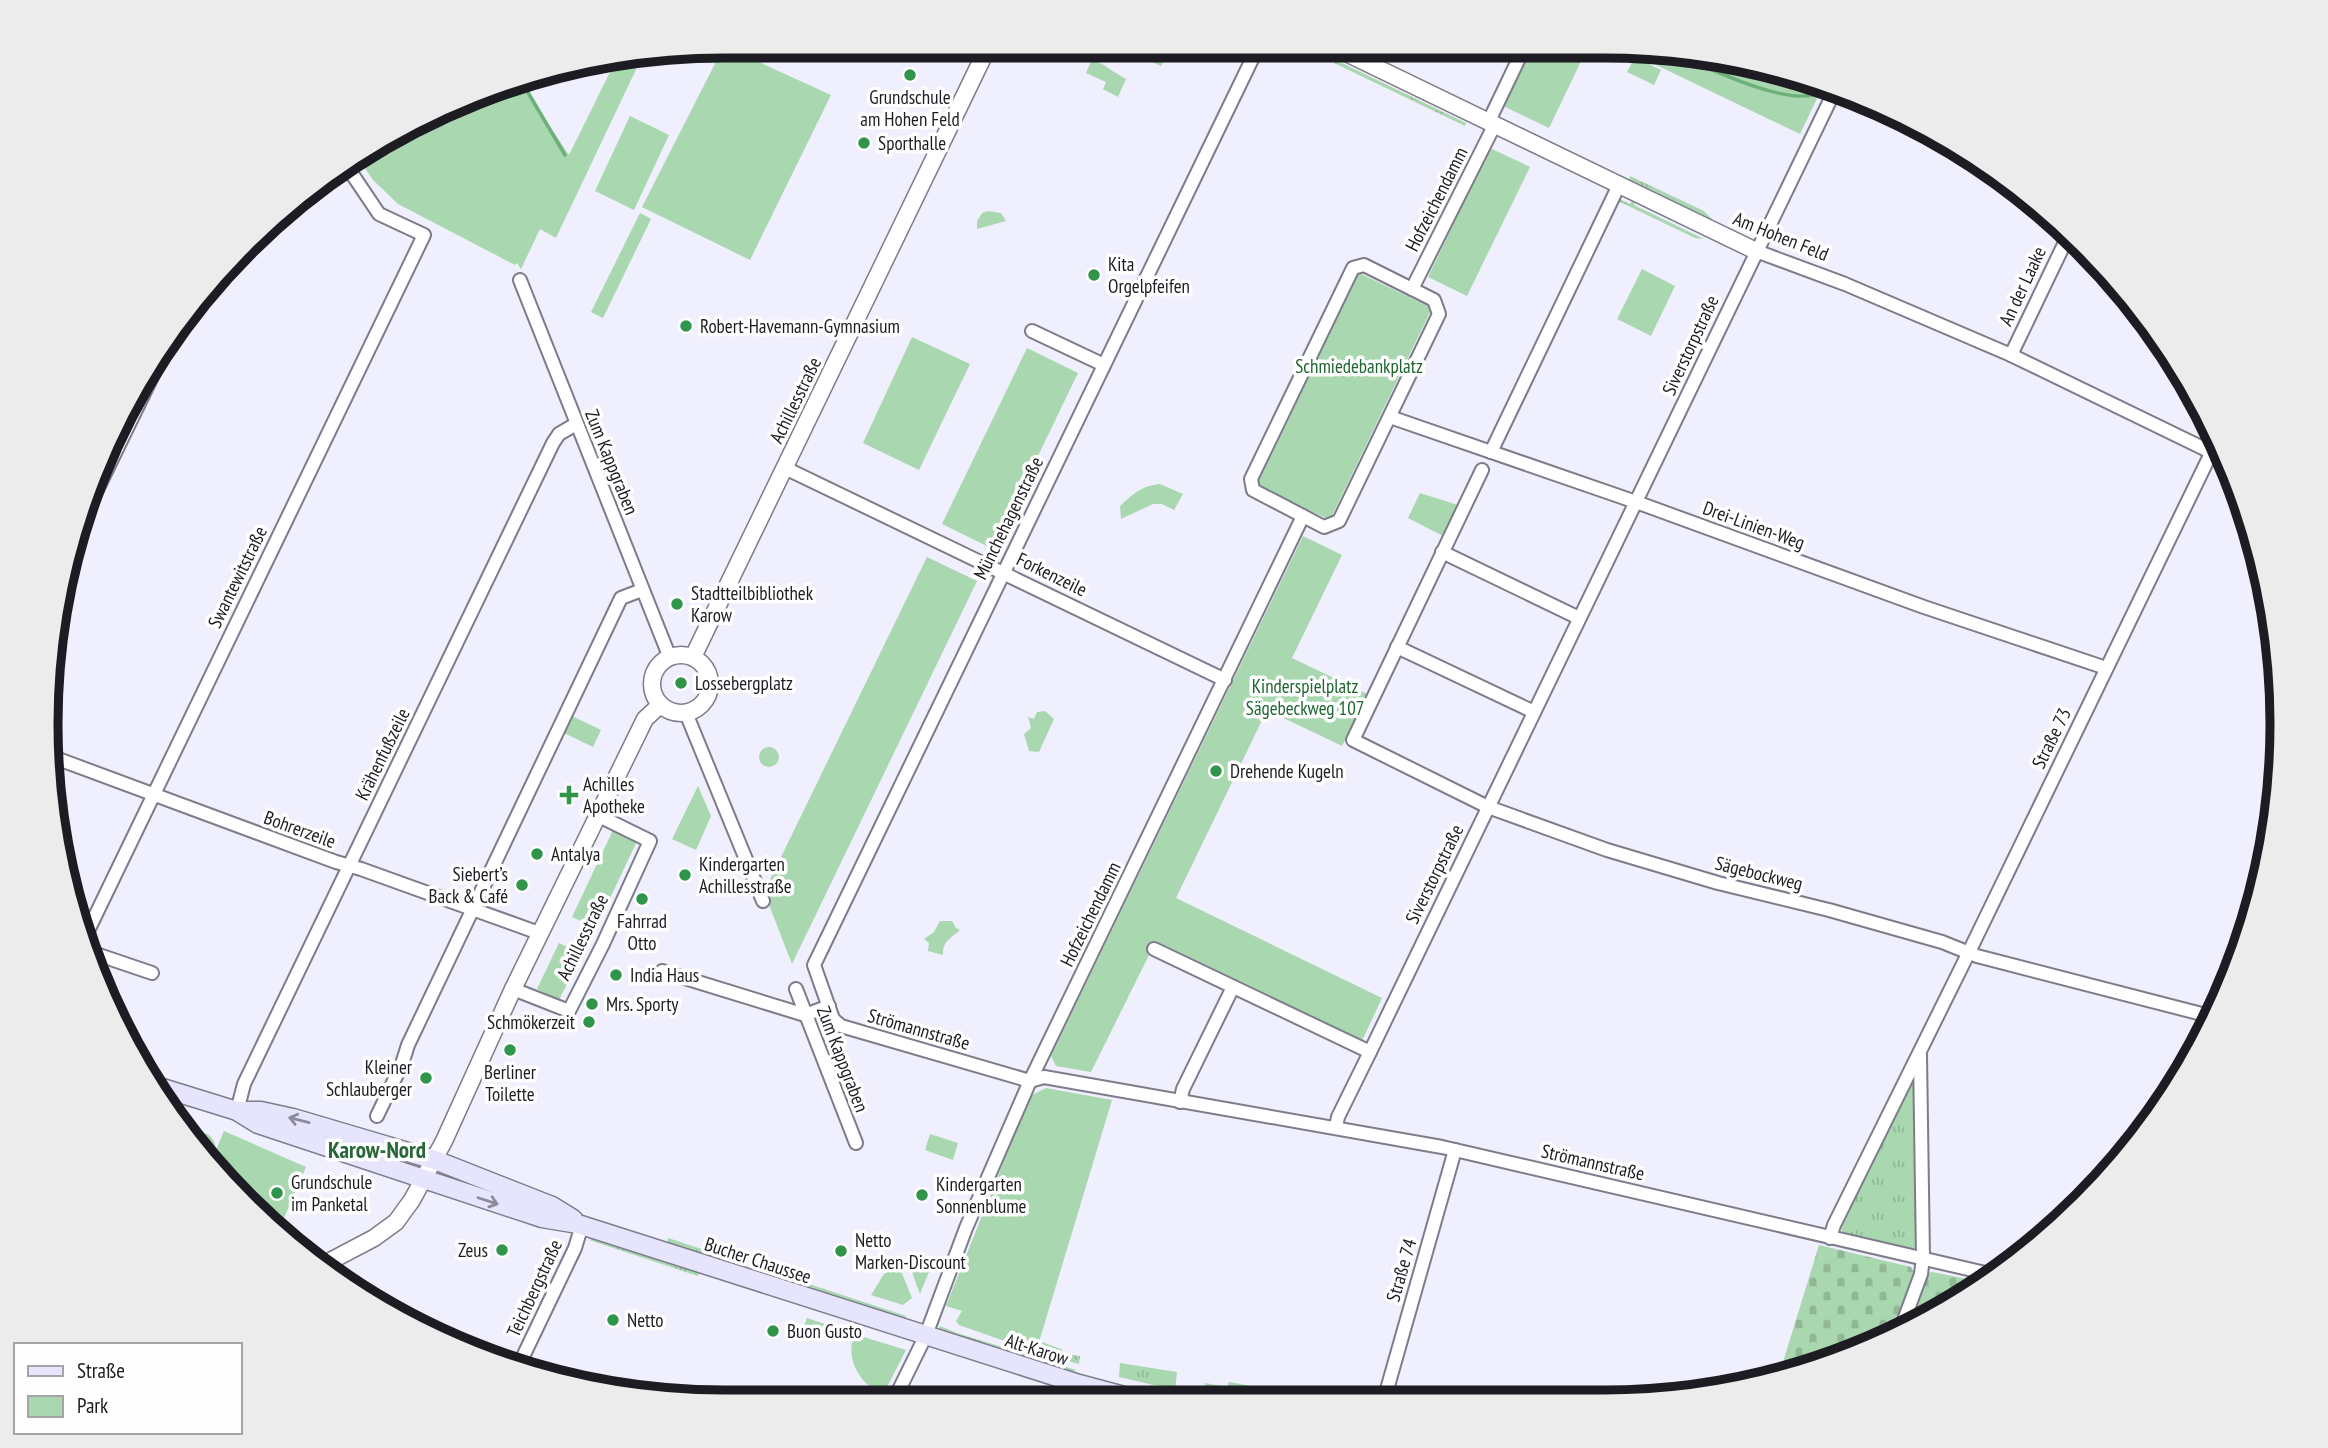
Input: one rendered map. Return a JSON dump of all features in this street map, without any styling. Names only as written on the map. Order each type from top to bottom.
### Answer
[{"type":"main road","name":"Bucher Chaussee","points":[[167,1089],[237,1111],[258,1124],[542,1219],[580,1225],[926,1335]]},
{"type":"main road","name":"Bucher Chaussee","points":[[237,1111],[261,1111],[293,1118],[435,1160],[552,1206],[580,1225]]},
{"type":"main road","name":"Alt-Karow","points":[[926,1335],[1098,1390]]},
{"type":"street","name":"Achillesstraße","points":[[693,657],[983,58]]},
{"type":"street","name":"Münchehagenstraße","points":[[829,1006],[814,965],[1253,58]]},
{"type":"street","name":"Am Hohen Feld","points":[[1356,58],[1756,251],[1845,284],[2011,355],[2209,445]]},
{"type":"street","name":"Hofzeichendamm","points":[[1412,289],[1520,58]]},
{"type":"street","name":"Siverstorpstraße","points":[[1336,1128],[1338,1117],[1831,98]]},
{"type":"street","name":"Swantewitstraße","points":[[90,927],[424,235],[379,214],[351,172]]},
{"type":"street","points":[[1491,452],[1619,185]]},
{"type":"street","name":"An der Laake","points":[[2011,355],[2065,243]]},
{"type":"street","points":[[1364,265],[1434,300],[1439,314],[1390,417],[1339,522],[1324,527],[1253,490],[1251,479],[1353,268],[1364,265]]},
{"type":"street","name":"Zum Kappgraben","points":[[520,280],[670,657]]},
{"type":"street","points":[[1032,331],[1104,365]]},
{"type":"street","points":[[111,463],[134,415]]},
{"type":"street","name":"Drei-Linien-Weg","points":[[1390,417],[1636,502],[1911,603],[2106,668]]},
{"type":"street","name":"Krähenfußzeile","points":[[237,1111],[244,1084],[553,443],[559,433],[576,424]]},
{"type":"street","name":"Straße 73","points":[[1830,1238],[1833,1225],[1969,953],[2212,451]]},
{"type":"street","name":"Forkenzeile","points":[[785,468],[1225,680]]},
{"type":"street","points":[[1482,471],[1397,647],[1534,712]]},
{"type":"street","name":"Hofzeichendamm","points":[[899,1390],[926,1335],[966,1228],[1030,1081],[1303,516]]},
{"type":"street","points":[[1442,552],[1579,618]]},
{"type":"street","points":[[377,1116],[471,910],[621,598],[642,590]]},
{"type":"street","name":"Sägebockweg","points":[[1397,647],[1353,740],[1488,807],[1606,850],[1718,883],[1829,910],[1942,942],[1969,953],[2203,1016]]},
{"type":"street","points":[[670,657],[693,657],[702,664],[708,675],[710,685],[703,703],[686,713],[677,713],[660,705],[655,699],[652,687],[653,674],[660,663],[670,657]]},
{"type":"street","name":"Achillesstraße","points":[[330,1261],[374,1238],[396,1222],[435,1160],[539,933],[597,815],[645,719],[660,705]]},
{"type":"street","points":[[686,713],[763,901]]},
{"type":"street","name":"Bohrerzeile","points":[[59,759],[539,933]]},
{"type":"street","name":"Achillesstraße","points":[[513,989],[569,1011],[599,951],[650,841],[597,815]]},
{"type":"street","points":[[1154,949],[1370,1052]]},
{"type":"street","points":[[99,955],[152,973]]},
{"type":"street","points":[[662,971],[805,1015],[829,1006]]},
{"type":"street","points":[[1180,1102],[1188,1079],[1233,987]]},
{"type":"street","name":"Zum Kappgraben","points":[[796,989],[856,1143]]},
{"type":"street","name":"Strömannstraße","points":[[829,1006],[833,1019],[841,1026],[1030,1081],[1045,1077],[1455,1150],[1982,1272]]},
{"type":"street","name":"Straße 73","points":[[1904,1319],[1921,1273],[1923,1258],[1920,1053]]},
{"type":"street","name":"Straße 74","points":[[1387,1390],[1455,1150]]},
{"type":"street","name":"Teichbergstraße","points":[[522,1359],[575,1248],[580,1225]]},
{"type":"green space","points":[[718,58],[750,58],[831,95],[750,260],[642,207]]},
{"type":"green space","points":[[1143,58],[1165,58],[1161,66]]},
{"type":"green space","points":[[1324,58],[1332,58],[1466,123],[1465,126]]},
{"type":"green space","points":[[1526,58],[1583,58],[1549,128],[1503,106]]},
{"type":"green space","points":[[1092,59],[1126,79],[1118,97],[1103,89],[1106,82],[1086,73]]},
{"type":"green space","points":[[1634,59],[1661,70],[1654,85],[1627,72]]},
{"type":"green space","points":[[1643,59],[1691,63],[1734,71],[1819,94],[1800,134]]},
{"type":"green space","points":[[639,63],[556,238],[540,229],[521,269],[517,263],[515,265],[398,204],[373,180],[363,165],[429,126],[469,108],[524,89],[569,155],[612,68]]},
{"type":"green space","points":[[630,116],[669,135],[634,210],[595,191]]},
{"type":"green space","points":[[1490,148],[1530,167],[1467,296],[1428,277]]},
{"type":"green space","points":[[1630,176],[1704,211],[1713,220],[1643,186],[1641,190],[1628,183]]},
{"type":"green space","points":[[1619,199],[1630,204],[1633,200],[1634,205],[1704,239],[1695,238],[1618,201]]},
{"type":"green space","points":[[640,213],[651,219],[603,318],[591,312]]},
{"type":"green space","points":[[982,213],[1001,213],[1006,221],[977,229],[977,221]]},
{"type":"green space","points":[[1642,269],[1675,286],[1651,336],[1617,319]]},
{"type":"green space","name":"Schmiedebankplatz","points":[[1359,273],[1432,308],[1330,520],[1257,485]]},
{"type":"green space","points":[[912,337],[970,364],[919,470],[863,443]]},
{"type":"green space","points":[[1027,348],[1078,373],[993,549],[942,524]]},
{"type":"green space","points":[[1160,484],[1183,494],[1174,510],[1162,504],[1153,504],[1121,519],[1120,506],[1133,494]]},
{"type":"green space","points":[[1420,493],[1458,505],[1443,536],[1408,518]]},
{"type":"green space","name":"Kinderspielplatz Sägebeckweg 107","points":[[1303,536],[1342,555],[1292,658],[1367,694],[1342,746],[1267,710],[1176,898],[1382,998],[1362,1041],[1156,941],[1091,1072],[1056,1066],[1051,1056]]},
{"type":"green space","points":[[927,557],[977,581],[792,964],[764,892]]},
{"type":"green space","points":[[1045,711],[1054,719],[1039,752],[1029,751],[1024,734],[1031,728],[1028,717],[1034,719],[1037,712]]},
{"type":"green space","points":[[572,716],[601,730],[593,747],[564,733]]},
{"type":"green space","points":[[769,747],[776,750],[779,757],[776,764],[769,767],[762,764],[759,757],[762,750]]},
{"type":"green space","points":[[698,786],[711,816],[696,850],[672,839]]},
{"type":"green space","points":[[614,828],[638,839],[596,928],[572,917]]},
{"type":"green space","points":[[940,921],[952,921],[960,930],[946,943],[943,955],[928,951],[929,943],[924,939],[934,932]]},
{"type":"green space","points":[[559,943],[582,954],[559,1000],[537,989]]},
{"type":"green space","points":[[1913,1077],[1916,1079],[1917,1247],[1909,1250],[1843,1234],[1840,1223]]},
{"type":"green space","points":[[1046,1088],[1112,1100],[1036,1352],[959,1325],[956,1321],[962,1311],[946,1306],[1032,1095]]},
{"type":"green space","points":[[224,1131],[306,1167],[284,1218],[272,1213],[253,1195],[198,1134],[209,1135],[216,1150]]},
{"type":"green space","points":[[930,1134],[958,1143],[953,1160],[925,1150]]},
{"type":"green space","points":[[595,1238],[700,1270],[698,1276],[589,1240]]},
{"type":"green space","points":[[668,1238],[729,1258],[725,1265],[667,1246]]},
{"type":"green space","points":[[1819,1245],[1911,1267],[1915,1274],[1898,1322],[1859,1340],[1782,1366]]},
{"type":"green space","points":[[921,1260],[933,1262],[920,1294],[909,1264]]},
{"type":"green space","points":[[899,1266],[912,1298],[903,1305],[871,1295],[884,1274]]},
{"type":"green space","points":[[1932,1272],[1971,1280],[1913,1314],[1927,1273]]},
{"type":"green space","points":[[794,1279],[906,1316],[904,1321],[849,1305],[849,1300],[839,1297],[837,1301],[798,1288]]},
{"type":"green space","points":[[807,1318],[848,1332],[843,1342],[803,1330]]},
{"type":"green space","points":[[940,1326],[1076,1370],[1069,1374],[941,1332]]},
{"type":"green space","points":[[854,1334],[906,1350],[886,1390],[874,1390],[861,1377],[853,1362]]},
{"type":"green space","points":[[1039,1341],[1061,1349],[1065,1354],[1080,1356],[1079,1364],[1036,1352]]},
{"type":"green space","points":[[1120,1363],[1177,1372],[1175,1390],[1119,1377]]},
{"type":"green space","points":[[1229,1382],[1273,1390],[1204,1390],[1205,1383],[1227,1387]]},
{"type":"waterway","points":[[1701,65],[1762,89],[1781,94],[1813,95]]},
{"type":"waterway","points":[[525,88],[565,155]]},
{"type":"place","name":"Grundschule am Hohen Feld","points":[[910,75]]},
{"type":"place","name":"Sporthalle","points":[[864,143]]},
{"type":"place","name":"Kita Orgelpfeifen","points":[[1094,275]]},
{"type":"place","name":"Robert-Havemann-Gymnasium","points":[[686,326]]},
{"type":"place","name":"Stadtteilbibliothek Karow","points":[[677,604]]},
{"type":"place","name":"Lossebergplatz","points":[[681,683]]},
{"type":"place","name":"Drehende Kugeln","points":[[1216,771]]},
{"type":"place","name":"Achilles Apotheke","points":[[569,795]]},
{"type":"place","name":"Antalya","points":[[537,854]]},
{"type":"place","name":"Kindergarten Achillesstraße","points":[[685,875]]},
{"type":"place","name":"Siebert’s Back & Café","points":[[522,885]]},
{"type":"place","name":"Fahrrad Otto","points":[[642,899]]},
{"type":"place","name":"India Haus","points":[[616,975]]},
{"type":"place","name":"Mrs. Sporty","points":[[592,1004]]},
{"type":"place","name":"Schmökerzeit","points":[[589,1022]]},
{"type":"place","name":"Berliner Toilette","points":[[510,1050]]},
{"type":"place","name":"Kleiner Schlauberger","points":[[426,1078]]},
{"type":"place","name":"Grundschule im Panketal","points":[[277,1193]]},
{"type":"place","name":"Kindergarten Sonnenblume","points":[[922,1195]]},
{"type":"place","name":"Zeus","points":[[502,1250]]},
{"type":"place","name":"Netto Marken-Discount","points":[[841,1251]]},
{"type":"place","name":"Netto","points":[[613,1320]]},
{"type":"place","name":"Buon Gusto","points":[[773,1331]]},
{"type":"district","name":"Karow-Nord","points":[[377,1150]]}]
